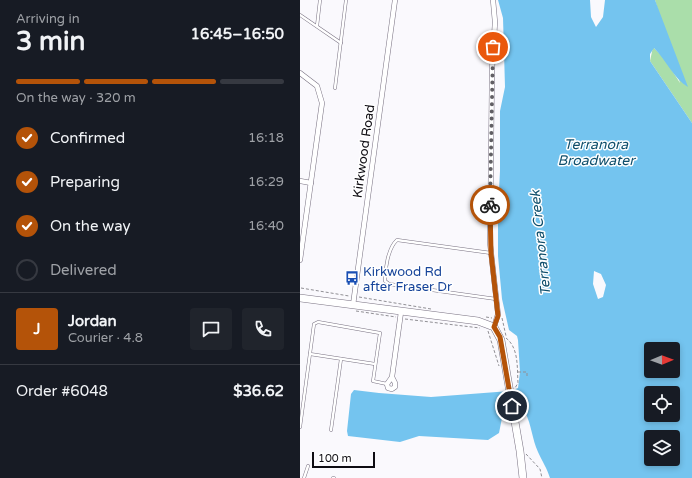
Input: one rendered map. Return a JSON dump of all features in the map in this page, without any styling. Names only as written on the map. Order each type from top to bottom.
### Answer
[{"type":"street","name":"Kirkwood Road","points":[[353,308],[395,0]]},
{"type":"street","points":[[493,0],[495,22],[492,70],[491,253],[498,319],[494,327]]},
{"type":"street","points":[[300,73],[317,86],[322,98],[311,183],[302,234],[300,260]]},
{"type":"street","points":[[300,181],[311,183]]},
{"type":"street","points":[[300,298],[400,315],[478,322],[494,327],[500,337],[524,477]]},
{"type":"street","points":[[392,378],[396,383],[395,387],[392,389],[388,388],[386,384],[392,378],[400,315]]},
{"type":"lane","points":[[317,26],[320,0]]},
{"type":"lane","points":[[335,88],[346,0]]},
{"type":"lane","points":[[300,15],[341,43]]},
{"type":"lane","points":[[491,253],[397,240],[392,244],[385,281],[389,284],[496,299]]},
{"type":"lane","points":[[300,427],[314,324],[318,322],[380,333],[373,381],[386,384]]},
{"type":"lane","points":[[310,354],[375,364]]},
{"type":"lane","points":[[331,430],[341,359]]},
{"type":"lane","points":[[304,478],[308,466]]},
{"type":"path","points":[[301,288],[350,296]]},
{"type":"path","points":[[359,297],[434,309]]},
{"type":"path","points":[[353,308],[489,331],[500,369]]},
{"type":"path","points":[[485,317],[495,318]]},
{"type":"path","points":[[506,337],[511,341],[516,355],[518,383],[513,389]]},
{"type":"path","points":[[518,372],[527,372],[527,378]]},
{"type":"path","points":[[524,452],[540,469],[542,478]]},
{"type":"green space","points":[[655,0],[692,0],[692,123],[650,61],[653,47],[664,58],[680,83]]},
{"type":"water","name":"Terranora Broadwater","points":[[498,0],[590,0],[591,17],[596,27],[603,17],[605,0],[655,0],[688,87],[678,79],[654,48],[650,54],[650,61],[692,123],[692,478],[550,478],[536,447],[525,412],[513,413],[502,418],[499,433],[488,440],[419,436],[400,442],[348,436],[347,431],[351,394],[354,390],[431,397],[511,391],[518,388],[520,372],[518,340],[517,336],[509,330],[502,299],[498,256],[500,111],[505,87],[503,18]],"holes":[[[594,271],[601,274],[606,285],[603,297],[598,299],[593,284]]]},
{"type":"way so far","points":[[490,205],[493,47]]},
{"type":"place","name":"Kirkwood Rd after Fraser Dr","points":[[352,278]]},
{"type":"route","points":[[490,205],[490,243],[498,316],[494,327],[500,337],[512,406]]},
{"type":"water label","name":"Terranora Creek","points":[[540,243]]}]
